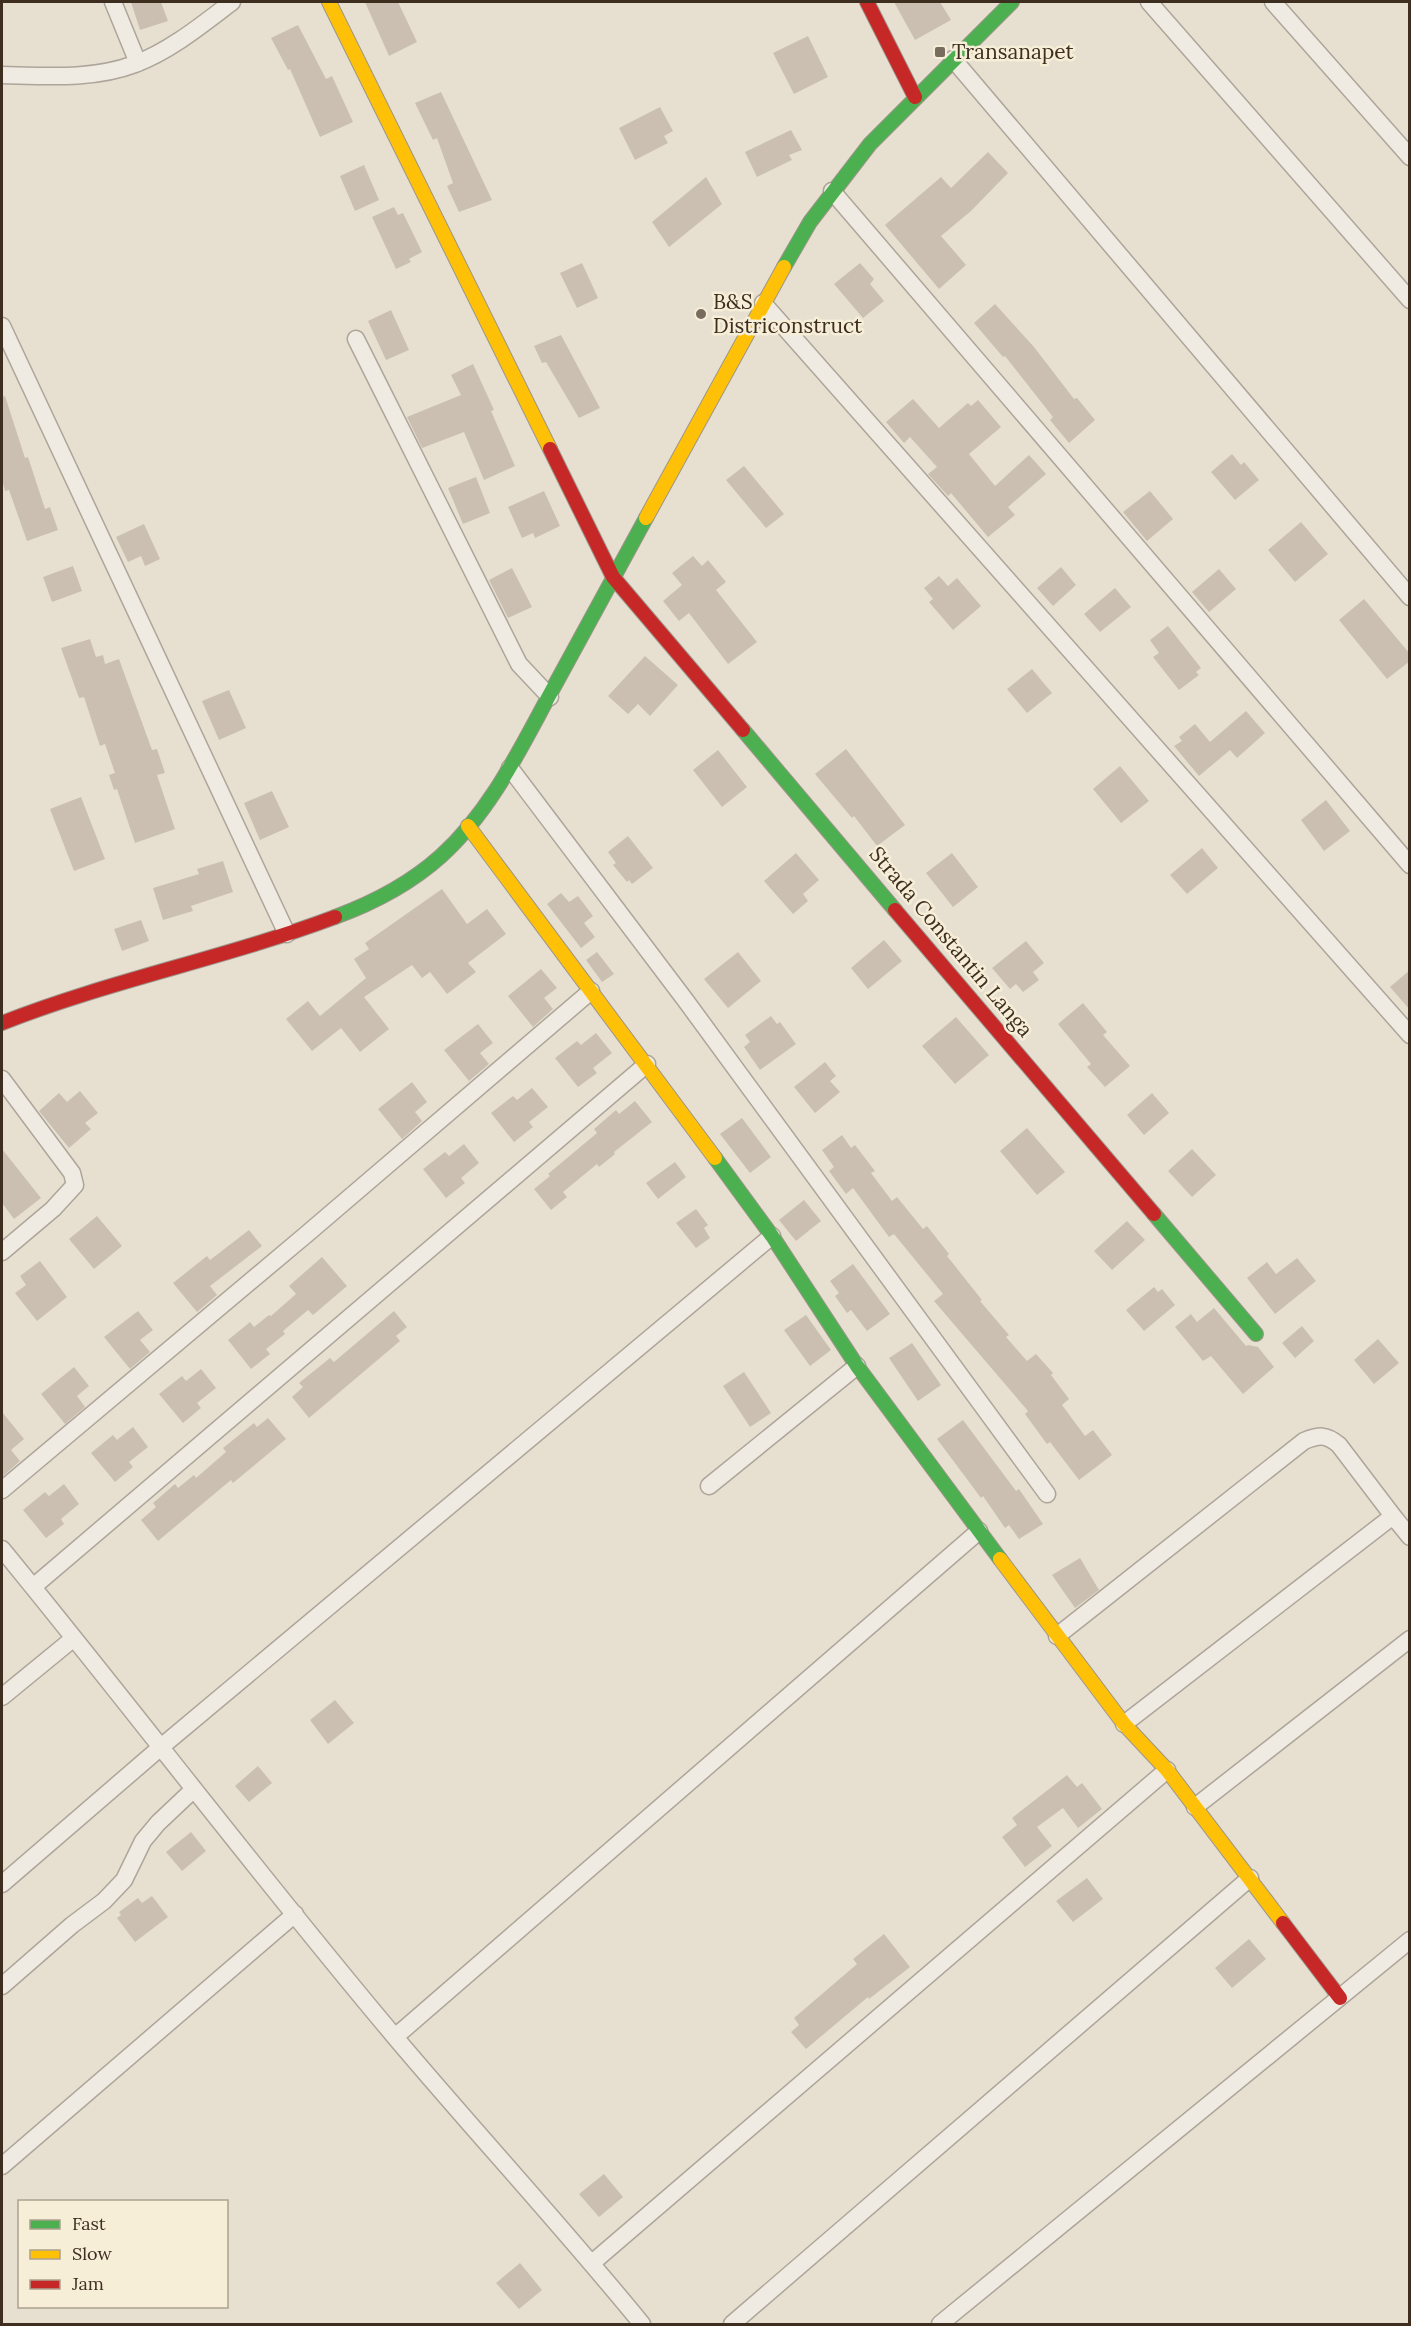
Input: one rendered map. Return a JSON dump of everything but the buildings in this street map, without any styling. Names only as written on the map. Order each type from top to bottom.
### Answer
[{"type":"street","points":[[113,2],[138,63]]},
{"type":"street","points":[[2,75],[82,75],[122,69],[171,45],[232,2]]},
{"type":"street","name":"Strada Constantin Langa","points":[[329,2],[613,577],[1256,1334]]},
{"type":"street","points":[[867,2],[915,97]]},
{"type":"street","points":[[2,1023],[46,1005],[287,934],[349,912],[404,885],[441,857],[468,826],[510,768],[763,303],[810,222],[870,144],[1012,2]]},
{"type":"street","points":[[1149,2],[1410,300]]},
{"type":"street","points":[[1273,2],[1410,157]]},
{"type":"street","points":[[953,60],[1410,597]]},
{"type":"street","points":[[832,191],[1410,865]]},
{"type":"street","points":[[763,303],[1410,1035]]},
{"type":"street","points":[[2,326],[287,934]]},
{"type":"street","points":[[356,339],[519,664],[550,697]]},
{"type":"street","points":[[510,768],[686,1001],[1047,1494]]},
{"type":"street","points":[[468,826],[647,1064],[772,1236],[857,1366],[979,1532],[1124,1724],[1167,1770],[1340,1998]]},
{"type":"street","points":[[2,1490],[591,991]]},
{"type":"street","points":[[33,1587],[647,1064]]},
{"type":"street","points":[[2,1079],[72,1173],[75,1185],[53,1209],[2,1252]]},
{"type":"street","points":[[2,1884],[161,1747],[772,1236]]},
{"type":"street","points":[[709,1486],[857,1366]]},
{"type":"street","points":[[1057,1636],[1304,1442],[1319,1436],[1329,1436],[1339,1445],[1410,1537]]},
{"type":"street","points":[[1124,1724],[1393,1516]]},
{"type":"street","points":[[395,2037],[979,1532]]},
{"type":"street","points":[[2,1549],[395,2037],[592,2263],[642,2325]]},
{"type":"street","points":[[2,1697],[74,1638]]},
{"type":"street","points":[[1195,1807],[1410,1639]]},
{"type":"street","points":[[592,2263],[1167,1770]]},
{"type":"street","points":[[2,1986],[72,1925],[104,1901],[124,1880],[143,1841],[158,1823],[194,1789]]},
{"type":"street","points":[[732,2325],[1250,1878]]},
{"type":"street","points":[[2,2166],[295,1914]]},
{"type":"street","points":[[940,2325],[1410,1940]]},
{"type":"traffic: fast","points":[[784,267],[810,222],[870,144],[1012,2]]},
{"type":"traffic: fast","points":[[335,917],[377,899],[417,875],[441,856],[474,820],[515,759],[646,518]]},
{"type":"traffic: fast","points":[[743,730],[895,910]]},
{"type":"traffic: fast","points":[[715,1158],[772,1236],[857,1366],[1000,1559]]},
{"type":"traffic: fast","points":[[1154,1214],[1256,1334]]},
{"type":"traffic: slow","points":[[329,2],[550,449]]},
{"type":"traffic: slow","points":[[646,518],[784,267]]},
{"type":"traffic: slow","points":[[468,826],[715,1158]]},
{"type":"traffic: slow","points":[[1000,1559],[1124,1724],[1167,1770],[1283,1923]]},
{"type":"traffic: jam","points":[[867,2],[915,97]]},
{"type":"traffic: jam","points":[[550,449],[613,577],[743,730]]},
{"type":"traffic: jam","points":[[895,910],[1154,1214]]},
{"type":"traffic: jam","points":[[2,1023],[85,994],[252,945],[335,917]]},
{"type":"traffic: jam","points":[[1283,1923],[1340,1998]]},
{"type":"place","name":"Transanapet","points":[[940,52]]},
{"type":"place","name":"B&S Districonstruct","points":[[701,314]]}]
